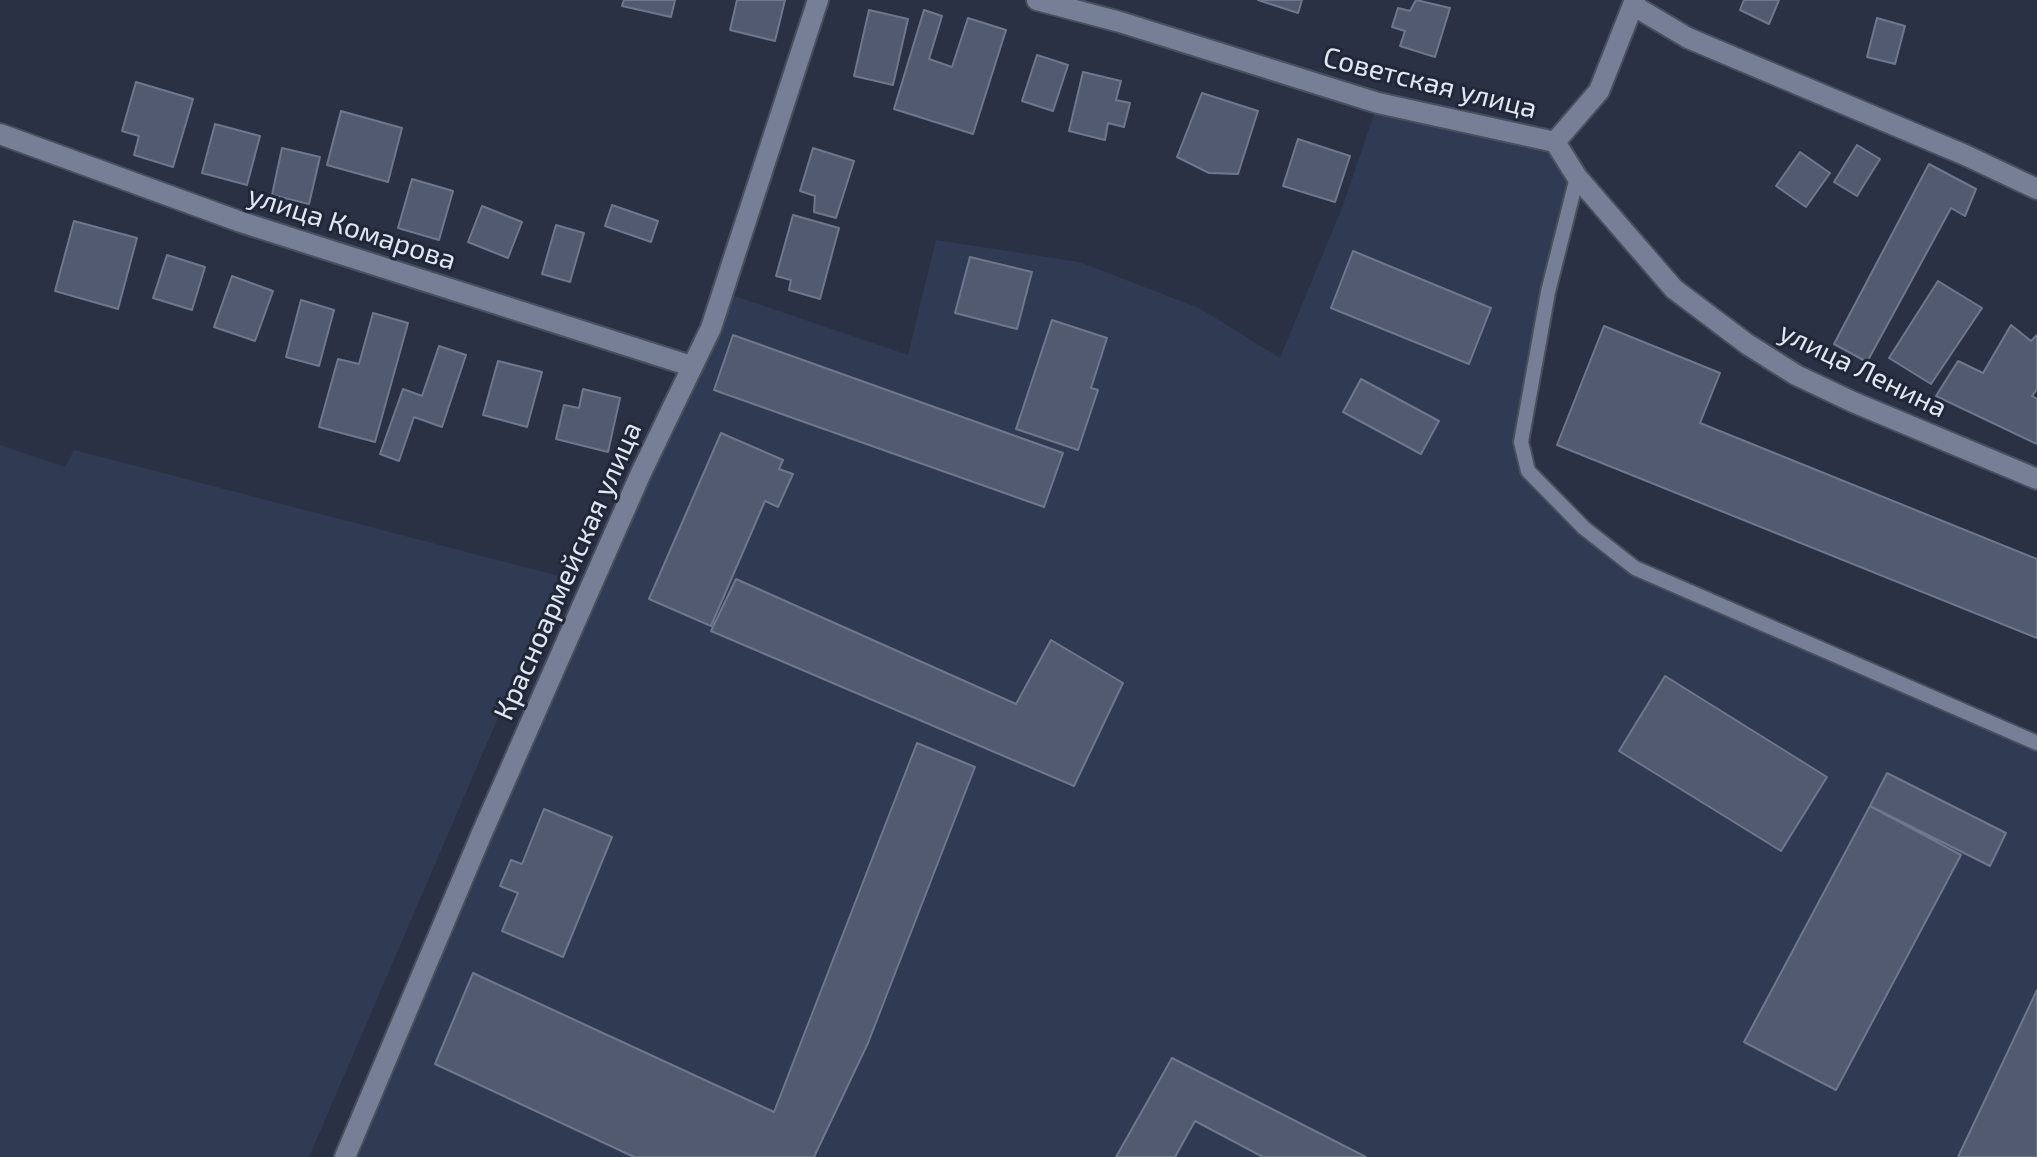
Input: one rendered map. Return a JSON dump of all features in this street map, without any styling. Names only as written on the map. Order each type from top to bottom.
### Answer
[{"type":"street","name":"Красноармейская улица","points":[[345,1157],[482,833],[691,366],[711,328],[818,0]]},
{"type":"street","name":"Советская улица","points":[[1037,0],[1120,22],[1391,107],[1555,142],[1599,91],[1634,3],[1688,38],[1965,155],[2037,189]]},
{"type":"street","name":"улица Комарова","points":[[0,134],[241,222],[691,366]]},
{"type":"street","name":"улица Ленина","points":[[1555,142],[1577,177],[1674,289],[1747,344],[1796,375],[1853,402],[2037,479]]},
{"type":"lane","points":[[1577,177],[1548,292],[1521,442],[1528,471],[1584,528],[1635,568],[2037,743]]},
{"type":"shaded area","points":[[1378,103],[1555,142],[1577,177],[1521,442],[1528,472],[1635,568],[2037,743],[2037,1157],[345,1157],[723,292],[908,355],[936,240],[1079,262],[1199,308],[1280,358],[1342,208]]},
{"type":"shaded area","points":[[0,445],[65,467],[74,450],[559,576],[309,1157],[0,1157]]},
{"type":"building","points":[[624,0],[675,0],[671,17],[622,6]]},
{"type":"building","points":[[737,0],[785,0],[775,41],[730,30]]},
{"type":"building","points":[[1258,0],[1302,0],[1298,13]]},
{"type":"building","points":[[1416,0],[1450,8],[1435,57],[1400,46],[1405,31],[1392,27],[1398,8],[1410,11]]},
{"type":"building","points":[[1744,0],[1779,0],[1769,24],[1740,10]]},
{"type":"building","points":[[869,10],[908,19],[893,85],[854,76]]},
{"type":"building","points":[[924,10],[942,16],[929,59],[952,67],[968,18],[1006,30],[973,134],[894,109]]},
{"type":"building","points":[[1877,18],[1905,26],[1895,64],[1867,57]]},
{"type":"building","points":[[1037,55],[1068,65],[1053,111],[1022,101]]},
{"type":"building","points":[[1083,72],[1121,81],[1116,100],[1130,103],[1124,127],[1108,123],[1105,140],[1069,131]]},
{"type":"building","points":[[136,82],[193,99],[173,167],[134,155],[139,136],[122,131]]},
{"type":"building","points":[[1202,93],[1258,111],[1238,174],[1209,173],[1177,157]]},
{"type":"building","points":[[341,111],[402,128],[388,182],[327,165]]},
{"type":"building","points":[[215,124],[260,136],[247,185],[202,173]]},
{"type":"building","points":[[1298,139],[1350,156],[1335,202],[1283,186]]},
{"type":"building","points":[[1857,145],[1880,159],[1857,196],[1834,182]]},
{"type":"building","points":[[282,148],[320,157],[309,204],[272,195]]},
{"type":"building","points":[[813,148],[854,161],[836,218],[814,212],[815,196],[800,191]]},
{"type":"building","points":[[1800,152],[1830,173],[1806,207],[1776,186]]},
{"type":"building","points":[[1929,164],[1976,189],[1965,216],[1951,208],[1867,362],[1834,344]]},
{"type":"building","points":[[412,179],[453,191],[439,240],[398,228]]},
{"type":"building","points":[[612,205],[658,221],[651,242],[605,226]]},
{"type":"building","points":[[482,206],[522,222],[508,258],[468,242]]},
{"type":"building","points":[[793,215],[839,228],[820,299],[789,290],[791,280],[776,276]]},
{"type":"building","points":[[74,221],[137,238],[118,309],[55,291]]},
{"type":"building","points":[[556,225],[584,233],[570,282],[542,274]]},
{"type":"building","points":[[1353,251],[1491,308],[1469,364],[1331,308]]},
{"type":"building","points":[[167,255],[205,267],[192,310],[153,298]]},
{"type":"building","points":[[970,257],[1032,272],[1017,329],[955,313]]},
{"type":"building","points":[[232,276],[273,291],[255,341],[214,327]]},
{"type":"building","points":[[1938,281],[1982,308],[1931,384],[1889,358]]},
{"type":"building","points":[[301,300],[334,310],[319,366],[286,357]]},
{"type":"building","points":[[373,313],[408,323],[375,442],[319,427],[338,359],[359,364]]},
{"type":"building","points":[[1052,320],[1107,338],[1091,388],[1098,390],[1078,450],[1016,429]]},
{"type":"building","points":[[2011,325],[2031,341],[2037,335],[2037,389],[2032,396],[2037,399],[2037,444],[1936,396],[1958,361],[1983,373]]},
{"type":"building","points":[[1604,326],[1720,373],[1700,423],[2037,559],[2037,638],[1557,445]]},
{"type":"building","points":[[733,335],[1063,453],[1044,507],[714,390]]},
{"type":"building","points":[[439,346],[466,355],[442,427],[414,417],[399,461],[380,454],[403,389],[422,396]]},
{"type":"building","points":[[498,361],[542,372],[527,427],[483,415]]},
{"type":"building","points":[[1361,379],[1439,421],[1421,454],[1343,412]]},
{"type":"building","points":[[583,389],[620,398],[608,452],[556,439],[564,405],[579,408]]},
{"type":"building","points":[[721,433],[783,460],[779,469],[793,474],[778,507],[765,501],[711,626],[649,599]]},
{"type":"building","points":[[736,579],[1016,704],[1051,640],[1123,683],[1074,786],[711,631]]},
{"type":"building","points":[[1665,676],[1827,777],[1781,851],[1619,751]]},
{"type":"building","points":[[917,743],[975,767],[868,1043],[814,1157],[634,1157],[435,1064],[473,973],[774,1112]]},
{"type":"building","points":[[1887,773],[2006,833],[1990,866],[1870,806]]},
{"type":"building","points":[[1870,806],[1961,855],[1836,1090],[1744,1042]]},
{"type":"building","points":[[544,809],[612,837],[563,957],[502,931],[518,893],[500,886],[511,860],[522,864]]},
{"type":"building","points":[[2037,990],[2037,1157],[1958,1157]]},
{"type":"building","points":[[1172,1058],[1366,1157],[1263,1157],[1195,1121],[1175,1157],[1116,1157]]}]
